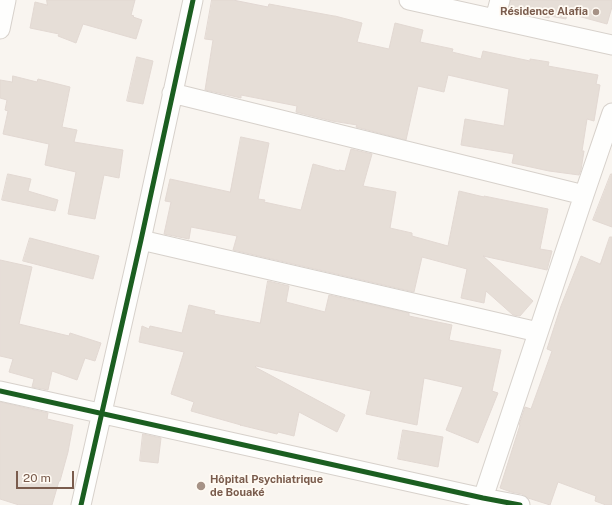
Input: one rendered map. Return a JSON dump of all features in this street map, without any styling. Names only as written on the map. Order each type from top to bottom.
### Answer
[{"type":"street","points":[[0,29],[6,0]]},
{"type":"street","points":[[81,505],[193,0]]},
{"type":"street","points":[[410,0],[612,45]]},
{"type":"street","points":[[495,19],[500,0]]},
{"type":"street","points":[[172,93],[584,194]]},
{"type":"street","points":[[483,498],[612,113]]},
{"type":"street","points":[[141,240],[538,332]]},
{"type":"street","points":[[0,391],[520,505]]},
{"type":"building","points":[[47,0],[135,0],[131,15],[142,20],[136,39],[83,24],[76,43],[58,36],[59,34],[30,28],[35,2],[47,5]]},
{"type":"building","points":[[212,0],[233,0],[268,7],[269,4],[335,16],[362,23],[357,42],[389,49],[395,23],[423,30],[420,42],[453,49],[452,52],[481,59],[483,51],[530,61],[530,59],[549,62],[548,66],[598,75],[596,84],[600,85],[594,121],[587,119],[582,151],[584,151],[579,175],[549,171],[512,163],[514,154],[461,145],[465,119],[504,126],[509,89],[448,75],[444,92],[418,86],[406,140],[356,127],[357,125],[332,121],[296,112],[297,106],[241,95],[241,98],[205,90],[213,40],[205,39]]},
{"type":"building","points":[[511,0],[612,0],[612,7],[607,24],[567,13],[566,19],[550,16],[549,18],[531,14],[531,12],[510,7]]},
{"type":"building","points":[[137,57],[153,61],[143,104],[127,101]]},
{"type":"building","points":[[13,76],[37,82],[38,79],[70,87],[62,127],[77,130],[74,142],[123,150],[119,178],[104,175],[95,219],[68,214],[76,172],[45,165],[49,144],[3,134],[8,111],[5,110],[7,100],[0,98],[0,80],[12,82]]},
{"type":"building","points":[[241,137],[269,143],[258,199],[265,200],[264,202],[301,210],[313,164],[339,171],[345,171],[351,149],[372,154],[363,186],[396,192],[390,228],[412,233],[412,236],[448,246],[459,191],[548,209],[540,249],[552,251],[547,270],[483,256],[533,301],[520,316],[513,315],[486,291],[484,303],[461,298],[467,269],[422,257],[414,292],[233,250],[237,236],[191,227],[189,239],[164,234],[171,202],[165,201],[170,179],[230,192]]},
{"type":"building","points":[[8,174],[31,179],[28,191],[58,200],[55,211],[2,200]]},
{"type":"building","points":[[612,174],[612,227],[593,220]]},
{"type":"building","points":[[610,237],[612,237],[612,505],[606,505],[595,501],[596,496],[558,482],[550,505],[528,498],[522,494],[500,488],[525,407],[531,409],[552,351],[547,349],[561,306],[581,256],[600,264]]},
{"type":"building","points":[[30,238],[99,256],[93,279],[23,261]]},
{"type":"building","points":[[0,260],[32,267],[19,324],[69,336],[70,333],[101,343],[95,361],[85,358],[77,380],[52,371],[48,390],[32,387],[34,379],[9,372],[13,359],[0,356]]},
{"type":"building","points":[[268,281],[289,286],[286,302],[325,312],[329,295],[409,313],[409,316],[452,325],[449,340],[501,350],[492,391],[498,393],[478,443],[446,430],[463,387],[424,378],[417,425],[366,414],[371,391],[256,366],[255,367],[345,415],[337,432],[299,412],[294,436],[278,432],[277,434],[191,411],[194,402],[171,394],[184,352],[139,342],[142,326],[149,329],[150,326],[182,333],[189,305],[215,311],[214,314],[260,323]]},
{"type":"building","points":[[0,402],[48,413],[47,419],[73,425],[68,452],[52,505],[19,505],[0,499]]},
{"type":"building","points":[[403,430],[443,437],[438,467],[398,459]]},
{"type":"building","points":[[143,434],[161,438],[158,463],[140,461]]},
{"type":"cycle path","points":[[81,505],[193,0]]},
{"type":"cycle path","points":[[0,391],[520,505]]},
{"type":"place","name":"Résidence Alafia","points":[[596,12]]},
{"type":"place","name":"Hôpital Psychiatrique de Bouaké","points":[[201,486]]}]
